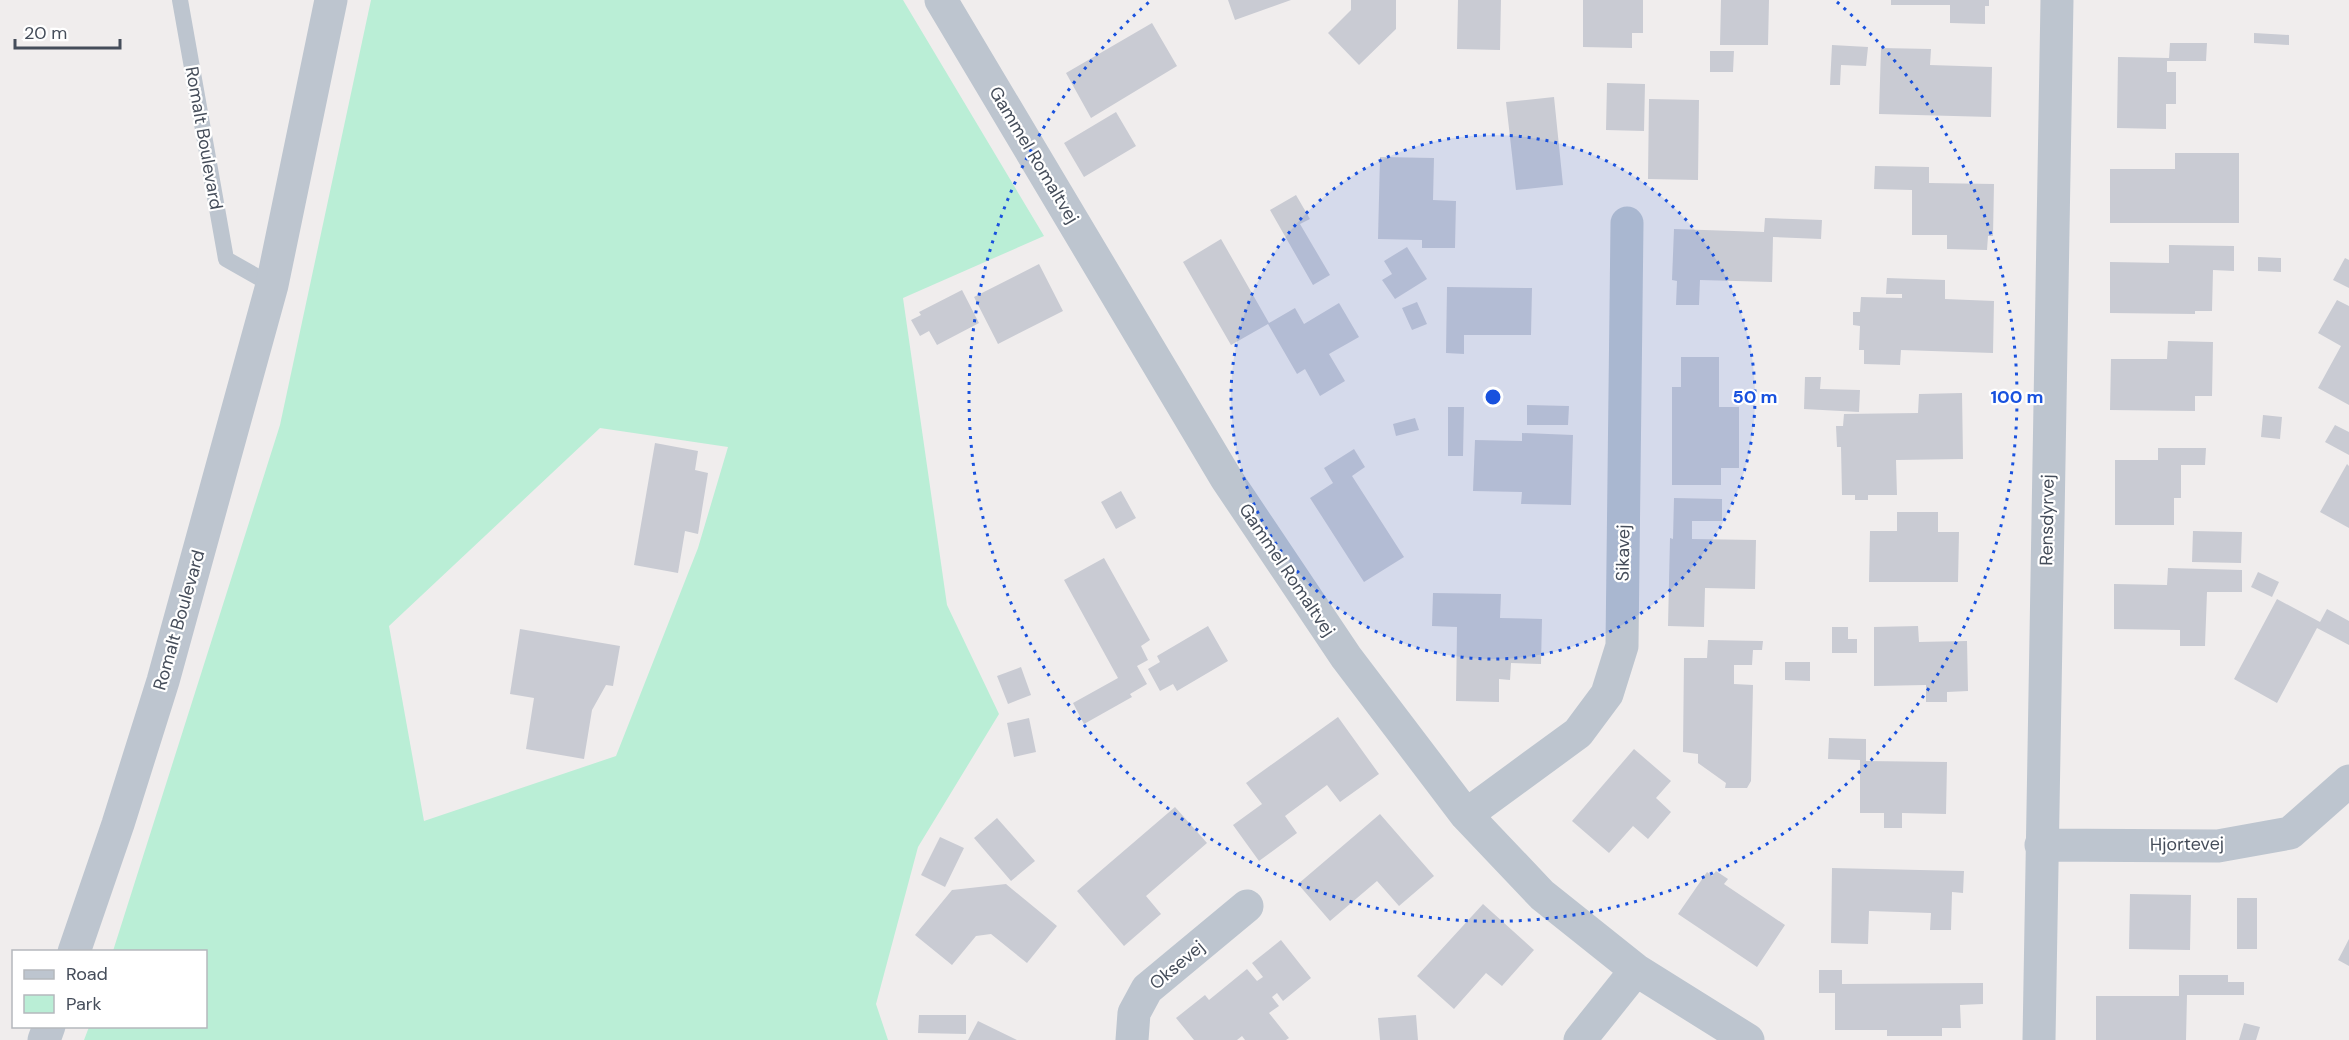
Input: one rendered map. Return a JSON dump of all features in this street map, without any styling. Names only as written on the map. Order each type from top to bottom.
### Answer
[{"type":"street","name":"Romalt Boulevard","points":[[74,950],[118,824],[163,681],[272,285],[331,0]]},
{"type":"street","name":"Gammel Romaltvej","points":[[941,0],[1226,478],[1346,657],[1466,815],[1542,895],[1635,970],[1748,1040]]},
{"type":"street","name":"Rensdyrvej","points":[[2039,1040],[2057,0]]},
{"type":"street","name":"Sikavej","points":[[1466,815],[1578,733],[1607,694],[1622,646],[1627,223]]},
{"type":"street","name":"Hjortevej","points":[[2041,845],[2218,846],[2290,833],[2349,781]]},
{"type":"street","name":"Oksevej","points":[[1132,1040],[1134,1013],[1147,989],[1247,906]]},
{"type":"street","points":[[1580,1040],[1635,970]]},
{"type":"lane","name":"Romalt Boulevard","points":[[180,0],[226,259],[272,285]]},
{"type":"green space","points":[[371,0],[903,0],[1044,236],[903,298],[947,605],[999,714],[918,847],[876,1004],[888,1040],[84,1040],[89,1028],[207,1028],[207,950],[113,950],[280,425]],"holes":[[[600,428],[728,447],[698,548],[616,756],[424,821],[389,626]]]},
{"type":"building","points":[[1228,0],[1291,0],[1235,20]]},
{"type":"building","points":[[1351,0],[1396,0],[1396,29],[1359,65],[1328,33],[1351,10]]},
{"type":"building","points":[[1458,0],[1501,0],[1500,50],[1457,49]]},
{"type":"building","points":[[1583,0],[1643,0],[1643,33],[1632,33],[1632,48],[1583,47]]},
{"type":"building","points":[[1721,0],[1769,0],[1768,45],[1720,45]]},
{"type":"building","points":[[1891,0],[1989,0],[1989,6],[1985,6],[1985,24],[1950,23],[1950,5],[1891,5]]},
{"type":"building","points":[[1152,23],[1177,66],[1091,118],[1066,73]]},
{"type":"building","points":[[2254,33],[2289,35],[2289,45],[2254,43]]},
{"type":"building","points":[[2170,43],[2207,43],[2206,61],[2167,61],[2167,72],[2176,72],[2176,104],[2166,104],[2166,129],[2117,128],[2118,57],[2169,58]]},
{"type":"building","points":[[1832,45],[1868,47],[1866,66],[1841,65],[1840,85],[1830,85]]},
{"type":"building","points":[[1881,48],[1931,49],[1930,65],[1992,67],[1991,117],[1879,114]]},
{"type":"building","points":[[1710,51],[1734,51],[1733,72],[1710,72]]},
{"type":"building","points":[[1607,83],[1645,84],[1644,131],[1606,130]]},
{"type":"building","points":[[1554,97],[1563,185],[1516,190],[1506,102]]},
{"type":"building","points":[[1649,99],[1699,100],[1698,180],[1648,179]]},
{"type":"building","points":[[1116,112],[1136,146],[1084,177],[1064,143]]},
{"type":"building","points":[[2175,153],[2239,153],[2239,223],[2110,223],[2110,169],[2175,169]]},
{"type":"building","points":[[1380,157],[1434,158],[1433,200],[1456,201],[1455,248],[1422,248],[1422,240],[1378,239]]},
{"type":"building","points":[[1875,166],[1929,167],[1929,183],[1994,184],[1993,236],[1988,236],[1987,250],[1947,249],[1947,235],[1912,235],[1912,190],[1874,189]]},
{"type":"building","points":[[1296,195],[1310,219],[1300,224],[1330,275],[1313,285],[1270,210]]},
{"type":"building","points":[[1765,218],[1822,220],[1821,239],[1773,237],[1772,282],[1700,280],[1699,305],[1676,305],[1677,281],[1672,280],[1674,229],[1764,232]]},
{"type":"building","points":[[1221,239],[1269,323],[1295,308],[1304,324],[1339,303],[1359,337],[1329,354],[1345,381],[1320,396],[1305,369],[1297,374],[1268,324],[1231,345],[1183,262]]},
{"type":"building","points":[[2169,245],[2234,246],[2234,271],[2213,270],[2212,311],[2195,311],[2195,314],[2110,313],[2110,262],[2169,263]]},
{"type":"building","points":[[1407,247],[1427,279],[1395,299],[1382,280],[1392,274],[1384,261]]},
{"type":"building","points":[[2258,257],[2281,258],[2281,272],[2258,271]]},
{"type":"building","points":[[2345,258],[2349,260],[2349,288],[2333,280]]},
{"type":"building","points":[[1039,264],[1063,311],[998,344],[974,297]]},
{"type":"building","points":[[1887,278],[1945,280],[1945,299],[1994,301],[1993,353],[1901,350],[1900,365],[1864,364],[1864,350],[1859,350],[1860,326],[1853,325],[1853,312],[1860,312],[1861,297],[1902,298],[1902,294],[1886,294]]},
{"type":"building","points":[[1447,287],[1532,288],[1531,335],[1464,335],[1464,354],[1446,353]]},
{"type":"building","points":[[962,290],[979,323],[937,345],[929,331],[920,336],[911,320],[921,315],[919,312]]},
{"type":"building","points":[[2337,300],[2349,306],[2349,405],[2318,388],[2341,346],[2318,333]]},
{"type":"building","points":[[1417,302],[1427,324],[1412,330],[1402,308]]},
{"type":"building","points":[[2168,341],[2213,342],[2212,396],[2195,396],[2195,411],[2110,410],[2111,359],[2167,359]]},
{"type":"building","points":[[1681,357],[1719,357],[1719,407],[1739,407],[1739,468],[1721,468],[1721,485],[1672,485],[1672,387],[1681,387]]},
{"type":"building","points":[[1805,377],[1821,377],[1820,389],[1860,390],[1859,412],[1804,409]]},
{"type":"building","points":[[1962,393],[1963,459],[1896,460],[1897,495],[1868,495],[1868,500],[1855,500],[1855,495],[1842,495],[1841,447],[1837,447],[1836,426],[1843,426],[1844,414],[1918,413],[1919,394]]},
{"type":"building","points":[[1527,405],[1569,406],[1568,425],[1527,425]]},
{"type":"building","points":[[1448,407],[1464,407],[1463,456],[1448,456]]},
{"type":"building","points":[[2263,415],[2282,417],[2280,439],[2261,437]]},
{"type":"building","points":[[1415,418],[1419,430],[1396,436],[1393,424]]},
{"type":"building","points":[[2335,425],[2349,432],[2349,455],[2325,442]]},
{"type":"building","points":[[1522,433],[1573,435],[1571,505],[1521,504],[1522,492],[1473,491],[1475,440],[1522,441]]},
{"type":"building","points":[[655,443],[698,451],[695,470],[708,473],[698,534],[685,531],[678,573],[634,565]]},
{"type":"building","points":[[2158,448],[2206,448],[2205,465],[2181,465],[2181,498],[2174,498],[2174,525],[2115,525],[2115,460],[2158,460]]},
{"type":"building","points":[[1354,449],[1365,467],[1352,476],[1404,557],[1364,582],[1310,498],[1333,483],[1324,468]]},
{"type":"building","points":[[2347,464],[2349,466],[2349,528],[2320,512]]},
{"type":"building","points":[[1121,491],[1136,518],[1116,529],[1101,502]]},
{"type":"building","points":[[1674,498],[1722,499],[1722,521],[1692,521],[1692,539],[1756,540],[1755,589],[1705,588],[1704,627],[1668,626],[1670,538],[1673,539]]},
{"type":"building","points":[[1897,512],[1938,512],[1938,532],[1959,532],[1958,582],[1869,582],[1870,531],[1897,531]]},
{"type":"building","points":[[2193,531],[2242,532],[2241,563],[2192,562]]},
{"type":"building","points":[[1104,558],[1150,640],[1141,646],[1148,660],[1137,666],[1147,684],[1130,694],[1132,697],[1084,724],[1073,703],[1118,678],[1064,580]]},
{"type":"building","points":[[2168,568],[2242,570],[2242,592],[2207,592],[2205,646],[2180,646],[2180,630],[2114,629],[2114,584],[2167,585]]},
{"type":"building","points":[[2258,572],[2279,582],[2272,597],[2251,587]]},
{"type":"building","points":[[1433,593],[1501,594],[1500,618],[1542,619],[1541,664],[1511,663],[1510,680],[1499,679],[1499,702],[1456,701],[1457,627],[1432,626]]},
{"type":"building","points":[[2277,599],[2320,622],[2327,609],[2349,621],[2349,645],[2317,628],[2277,703],[2234,679]]},
{"type":"building","points":[[1208,626],[1228,661],[1177,691],[1173,684],[1160,691],[1148,669],[1160,662],[1157,656]]},
{"type":"building","points":[[1918,626],[1919,642],[1967,641],[1968,691],[1947,692],[1947,702],[1926,702],[1926,685],[1874,686],[1874,627]]},
{"type":"building","points":[[1832,627],[1848,627],[1848,639],[1857,639],[1857,653],[1832,653]]},
{"type":"building","points":[[520,629],[620,646],[613,686],[606,685],[592,710],[584,759],[526,749],[534,698],[510,694]]},
{"type":"building","points":[[1708,640],[1763,641],[1762,650],[1753,650],[1752,665],[1734,665],[1734,684],[1753,685],[1751,781],[1747,788],[1725,788],[1726,783],[1698,763],[1698,754],[1683,752],[1684,658],[1707,658]]},
{"type":"building","points":[[1785,662],[1810,662],[1810,681],[1785,680]]},
{"type":"building","points":[[1021,667],[1031,695],[1008,704],[997,676]]},
{"type":"building","points":[[1338,717],[1379,774],[1340,802],[1327,785],[1285,816],[1297,833],[1259,861],[1233,825],[1262,804],[1246,783]]},
{"type":"building","points":[[1029,718],[1036,752],[1014,757],[1007,723]]},
{"type":"building","points":[[1829,738],[1866,739],[1866,761],[1947,762],[1946,814],[1902,813],[1902,828],[1884,828],[1884,813],[1860,813],[1860,760],[1828,759]]},
{"type":"building","points":[[1634,749],[1671,781],[1656,798],[1671,812],[1648,839],[1633,826],[1609,853],[1572,821]]},
{"type":"building","points":[[1175,807],[1207,843],[1146,896],[1161,914],[1124,946],[1077,891]]},
{"type":"building","points":[[1380,814],[1434,876],[1399,906],[1377,881],[1330,921],[1298,884]]},
{"type":"building","points":[[997,818],[1035,861],[1011,881],[974,838]]},
{"type":"building","points":[[940,837],[964,848],[945,887],[921,875]]},
{"type":"building","points":[[1832,868],[1964,871],[1963,893],[1952,892],[1951,930],[1930,930],[1931,913],[1869,911],[1868,944],[1831,943]]},
{"type":"building","points":[[1716,871],[1728,879],[1724,884],[1785,925],[1757,967],[1678,914],[1707,872],[1712,876]]},
{"type":"building","points":[[1006,884],[1057,926],[1027,963],[991,934],[976,936],[952,965],[915,935],[952,890]]},
{"type":"building","points":[[2130,894],[2191,895],[2190,950],[2129,949]]},
{"type":"building","points":[[2237,898],[2257,898],[2257,949],[2237,949]]},
{"type":"building","points":[[1483,904],[1534,950],[1502,986],[1486,973],[1454,1009],[1417,976]]},
{"type":"building","points":[[2349,939],[2349,966],[2338,960]]},
{"type":"building","points":[[1281,940],[1311,978],[1283,1001],[1277,993],[1272,997],[1279,1006],[1269,1013],[1289,1038],[1286,1040],[1245,1040],[1242,1036],[1237,1040],[1194,1040],[1176,1018],[1205,995],[1209,1000],[1247,969],[1257,981],[1263,977],[1252,963]]},
{"type":"building","points":[[1819,970],[1842,970],[1842,984],[1983,983],[1983,1004],[1960,1005],[1961,1028],[1942,1028],[1942,1036],[1887,1036],[1887,1030],[1835,1030],[1835,993],[1819,993]]},
{"type":"building","points":[[2179,975],[2228,975],[2228,982],[2244,982],[2244,995],[2187,995],[2186,1040],[2096,1040],[2096,996],[2179,996]]},
{"type":"building","points":[[919,1015],[966,1015],[966,1034],[918,1033]]},
{"type":"building","points":[[1416,1015],[1418,1040],[1380,1040],[1378,1018]]},
{"type":"building","points":[[978,1021],[1017,1040],[968,1040]]},
{"type":"building","points":[[2244,1023],[2260,1027],[2256,1040],[2239,1040]]}]
